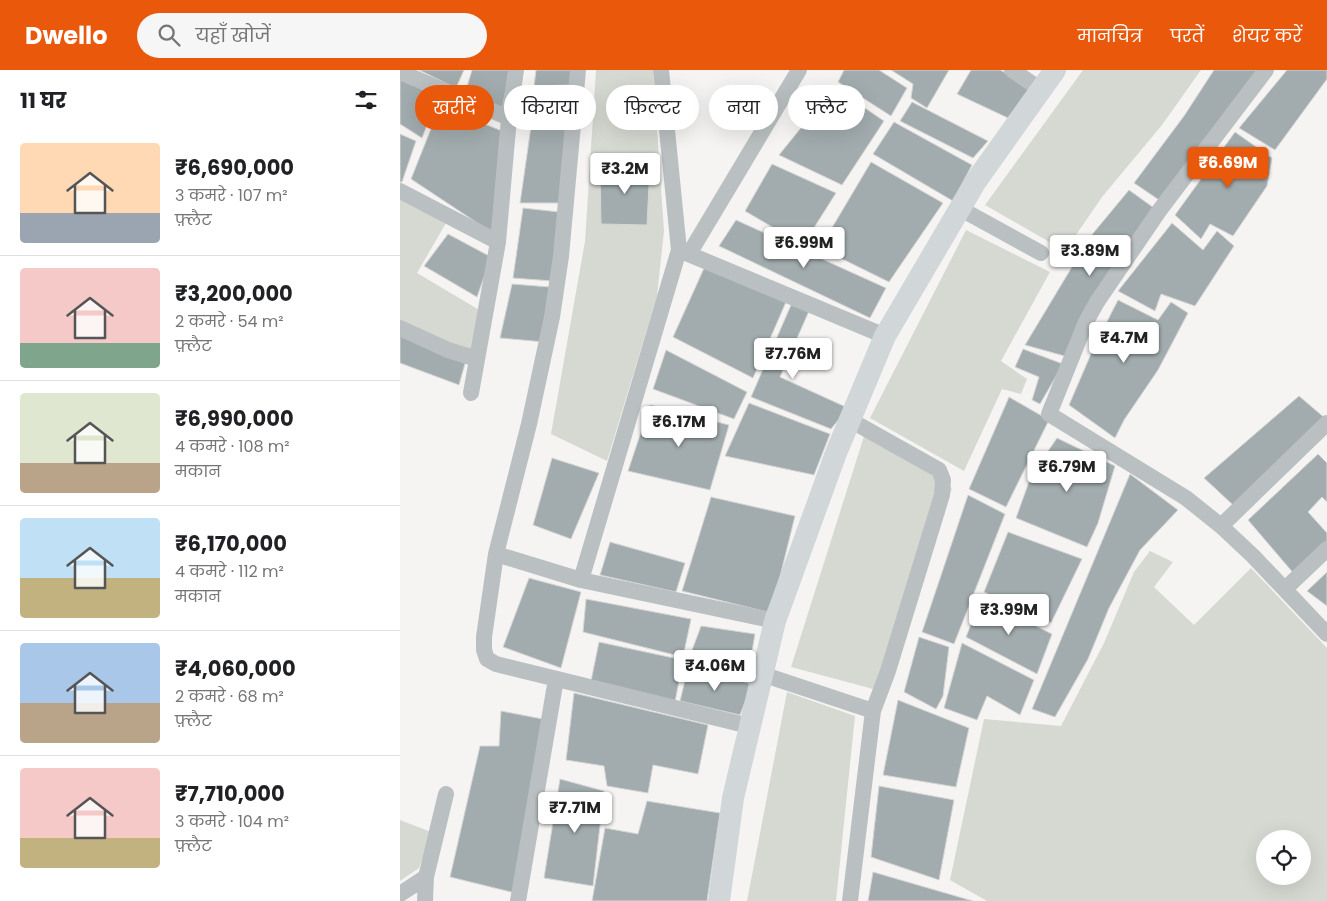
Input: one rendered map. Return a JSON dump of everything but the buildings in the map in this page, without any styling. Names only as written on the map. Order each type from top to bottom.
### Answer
[{"type":"street","points":[[514,85],[516,70]]},
{"type":"street","points":[[578,70],[560,256],[552,317],[529,424],[496,554],[484,637],[484,650],[487,659],[496,664],[750,726]]},
{"type":"street","points":[[661,70],[684,252]]},
{"type":"street","points":[[581,580],[684,252],[800,70]]},
{"type":"street","points":[[1012,70],[1040,89]]},
{"type":"street","points":[[719,901],[732,798],[775,621],[836,453],[885,336],[976,180],[1055,70]]},
{"type":"street","points":[[1266,70],[1170,196],[1097,302],[1086,322],[1049,414],[1186,498],[1221,526],[1253,556],[1327,634]]},
{"type":"street","points":[[400,72],[504,116]]},
{"type":"street","points":[[471,393],[498,242],[508,130]]},
{"type":"street","points":[[400,191],[498,242]]},
{"type":"street","points":[[959,208],[1041,253]]},
{"type":"street","points":[[684,252],[885,336]]},
{"type":"street","points":[[400,328],[448,350],[477,359]]},
{"type":"street","points":[[850,420],[939,470],[943,480],[942,495],[888,671],[873,711],[850,901]]},
{"type":"street","points":[[1221,526],[1327,424]]},
{"type":"street","points":[[1285,589],[1327,549]]},
{"type":"street","points":[[496,554],[581,580],[775,621]]},
{"type":"street","points":[[762,674],[873,711]]},
{"type":"street","points":[[518,901],[556,679]]},
{"type":"street","points":[[425,901],[426,877],[446,794]]},
{"type":"street","points":[[400,894],[426,877]]},
{"type":"shaded area","points":[[596,70],[653,70],[654,85],[606,85],[606,130],[657,130],[664,231],[657,296],[607,461],[551,434],[585,241],[592,130],[596,130]]},
{"type":"shaded area","points":[[1083,70],[1201,70],[1162,125],[1102,197],[1065,251],[985,205]]},
{"type":"shaded area","points":[[400,200],[446,223],[417,273],[481,311],[473,354],[400,322]]},
{"type":"shaded area","points":[[966,230],[1050,272],[1001,361],[1027,379],[1021,394],[1002,389],[964,471],[870,418]]},
{"type":"shaded area","points":[[865,433],[952,488],[888,693],[791,667]]},
{"type":"shaded area","points":[[1150,551],[1173,562],[1154,587],[1194,625],[1251,568],[1327,648],[1327,901],[987,901],[950,880],[984,719],[1061,726],[1104,643],[1134,572]]},
{"type":"shaded area","points":[[787,692],[855,716],[836,901],[747,901]]},
{"type":"shaded area","points":[[400,820],[431,832],[419,868],[400,881]]}]
